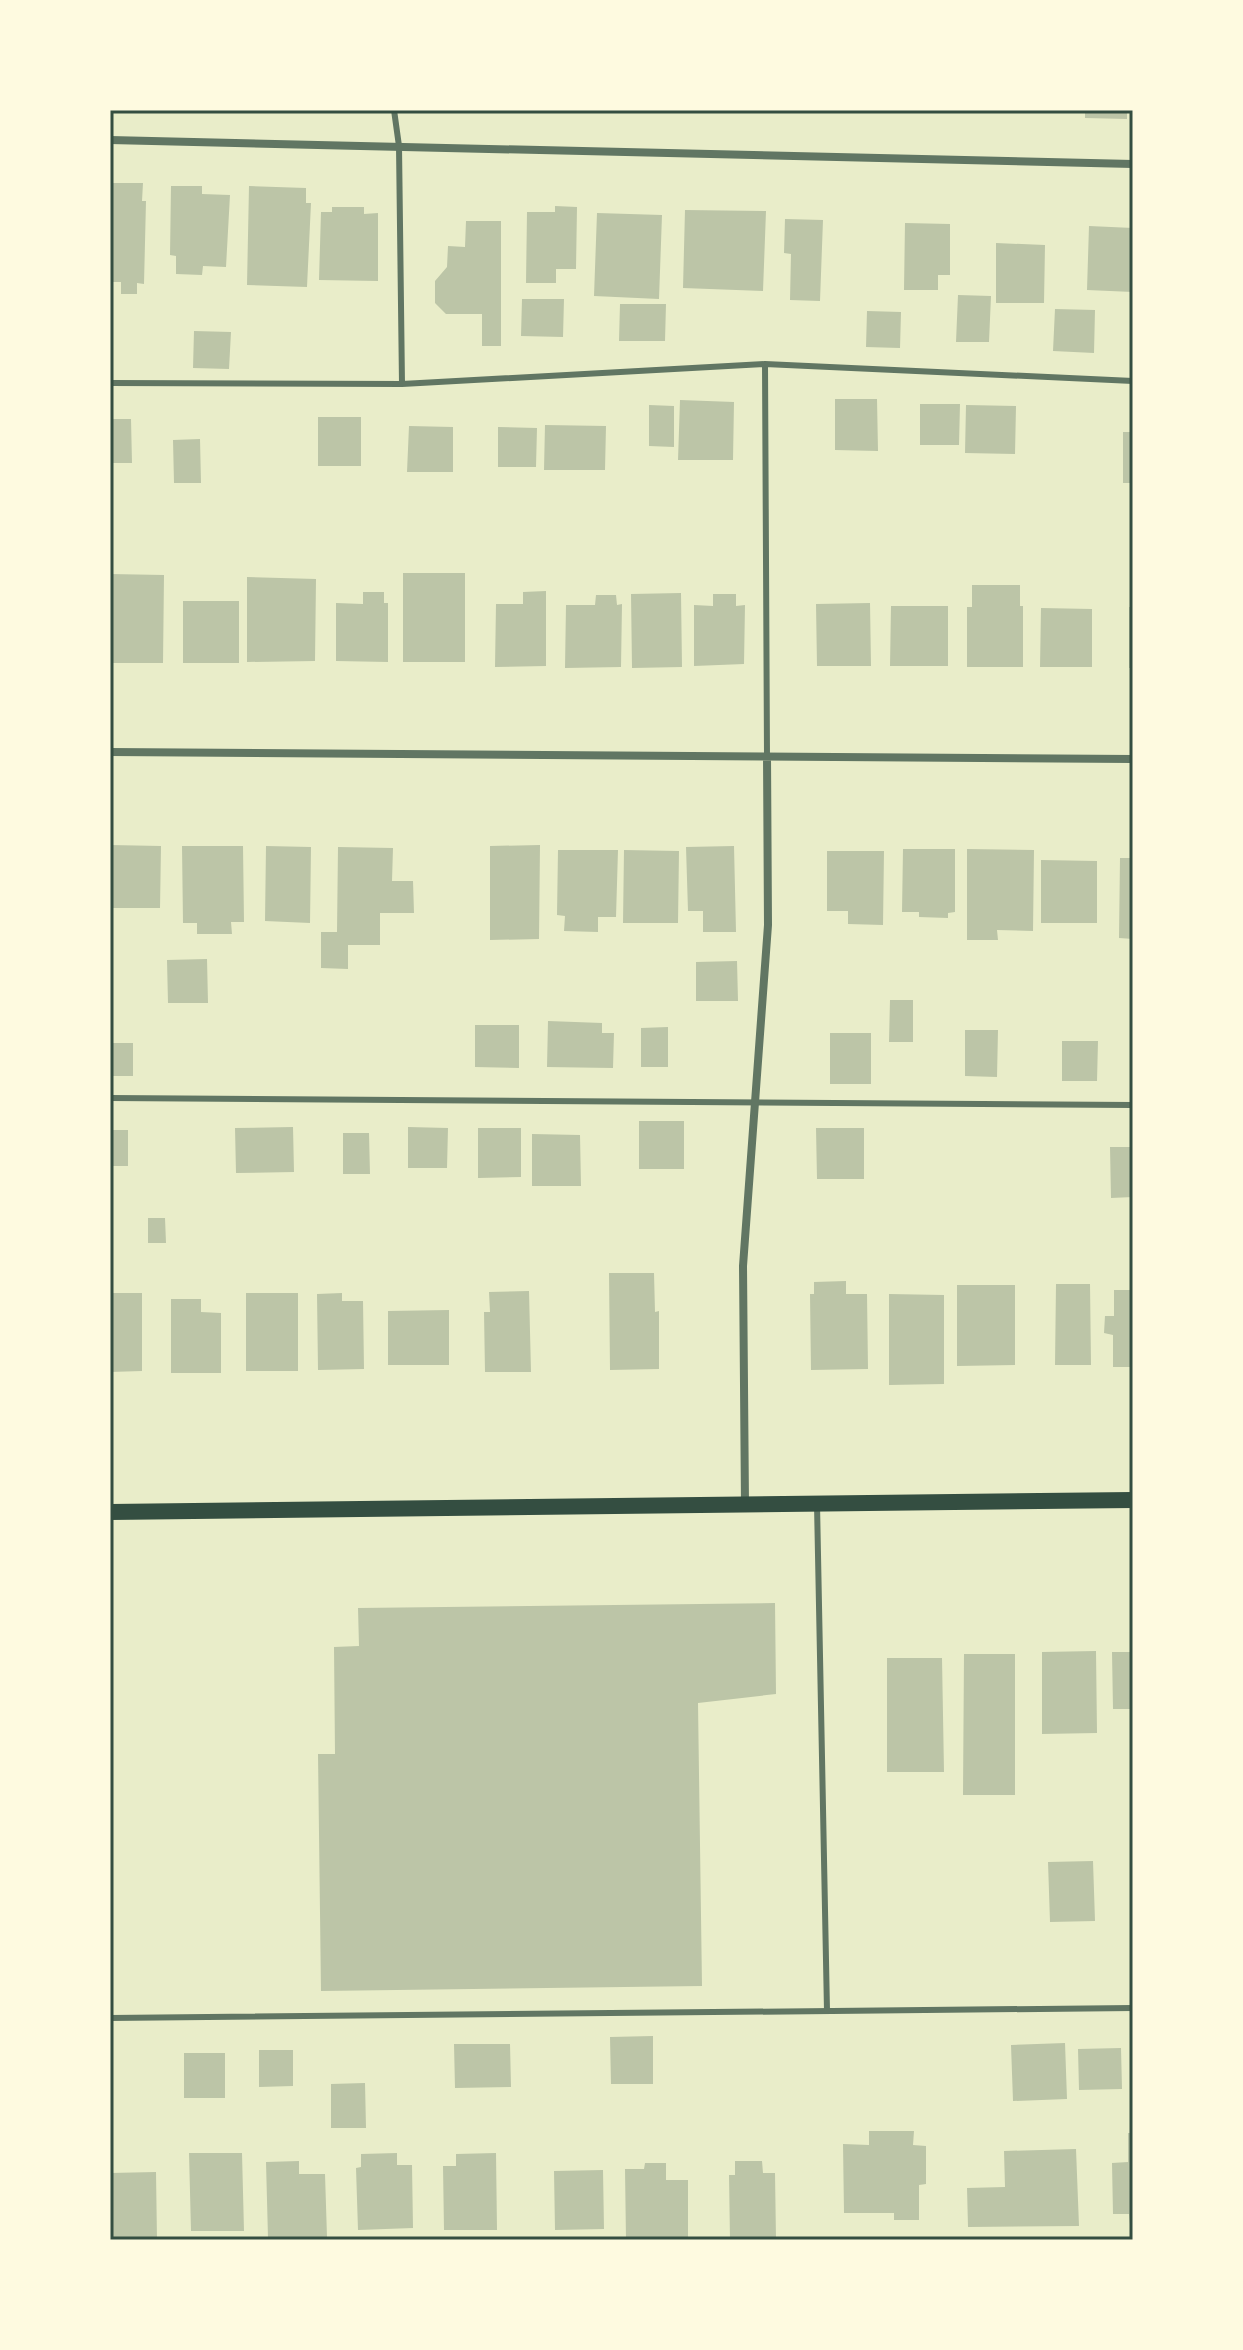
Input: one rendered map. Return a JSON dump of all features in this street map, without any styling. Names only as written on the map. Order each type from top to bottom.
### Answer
[{"type":"main road","points":[[110,1512],[1133,1500]]},
{"type":"street","points":[[110,140],[1133,164]]},
{"type":"street","points":[[110,752],[1133,759]]},
{"type":"street","points":[[745,1504],[743,1266],[768,925],[767,756]]},
{"type":"lane","points":[[394,110],[399,146],[402,384]]},
{"type":"lane","points":[[765,364],[767,756]]},
{"type":"lane","points":[[110,383],[402,384],[765,364],[1133,381]]},
{"type":"lane","points":[[110,1098],[1133,1105]]},
{"type":"lane","points":[[817,1504],[827,2011]]},
{"type":"lane","points":[[110,2018],[1133,2008]]},
{"type":"building","points":[[1085,110],[1127,110],[1127,119],[1085,118]]},
{"type":"building","points":[[110,183],[143,183],[142,201],[146,201],[144,284],[137,283],[137,294],[121,294],[121,282],[110,282]]},
{"type":"building","points":[[171,186],[202,186],[202,194],[230,195],[226,267],[203,266],[202,275],[176,274],[176,256],[170,255]]},
{"type":"building","points":[[249,186],[306,188],[306,203],[311,203],[307,287],[247,285]]},
{"type":"building","points":[[555,206],[577,207],[576,269],[556,269],[556,283],[526,283],[527,212],[555,212]]},
{"type":"building","points":[[332,207],[364,207],[364,214],[378,213],[378,281],[319,280],[321,212],[332,212]]},
{"type":"building","points":[[685,210],[766,211],[763,291],[683,288]]},
{"type":"building","points":[[597,213],[662,215],[659,299],[594,296]]},
{"type":"building","points":[[785,219],[823,220],[820,301],[790,300],[791,254],[784,253]]},
{"type":"building","points":[[466,221],[501,221],[501,346],[482,346],[482,314],[446,314],[435,303],[435,281],[447,267],[448,246],[465,247]]},
{"type":"building","points":[[905,223],[950,224],[950,275],[938,275],[938,290],[904,290]]},
{"type":"building","points":[[1089,226],[1133,228],[1133,292],[1087,290]]},
{"type":"building","points":[[996,243],[1045,245],[1044,303],[996,303]]},
{"type":"building","points":[[958,295],[991,296],[989,342],[956,342]]},
{"type":"building","points":[[522,299],[564,299],[563,337],[521,336]]},
{"type":"building","points":[[620,304],[666,304],[665,341],[619,341]]},
{"type":"building","points":[[1055,309],[1095,310],[1094,353],[1053,351]]},
{"type":"building","points":[[867,311],[901,312],[900,348],[866,347]]},
{"type":"building","points":[[194,331],[231,332],[229,369],[193,368]]},
{"type":"building","points":[[835,399],[877,399],[878,451],[835,450]]},
{"type":"building","points":[[680,400],[734,402],[733,460],[678,460]]},
{"type":"building","points":[[920,404],[960,404],[959,445],[920,445]]},
{"type":"building","points":[[649,405],[674,406],[674,447],[649,446]]},
{"type":"building","points":[[966,405],[1016,406],[1015,454],[965,453]]},
{"type":"building","points":[[318,417],[361,417],[361,466],[318,466]]},
{"type":"building","points":[[110,419],[131,419],[132,463],[110,463]]},
{"type":"building","points":[[545,425],[606,426],[605,470],[544,470]]},
{"type":"building","points":[[409,426],[453,427],[453,472],[407,472]]},
{"type":"building","points":[[498,427],[537,428],[536,467],[498,467]]},
{"type":"building","points":[[1123,432],[1133,432],[1133,483],[1123,483]]},
{"type":"building","points":[[200,439],[201,483],[174,483],[173,440]]},
{"type":"building","points":[[403,573],[465,573],[465,662],[403,662]]},
{"type":"building","points":[[110,574],[164,575],[163,663],[110,663]]},
{"type":"building","points":[[247,577],[316,579],[315,661],[247,662]]},
{"type":"building","points":[[972,585],[1020,585],[1023,667],[967,667],[967,607],[972,607]]},
{"type":"building","points":[[546,591],[546,666],[495,667],[496,604],[523,604],[523,592]]},
{"type":"building","points":[[363,592],[384,592],[384,603],[388,603],[388,662],[336,661],[336,603],[363,604]]},
{"type":"building","points":[[681,593],[682,667],[632,668],[631,594]]},
{"type":"building","points":[[713,594],[736,594],[736,606],[745,605],[744,664],[694,666],[694,605],[713,606]]},
{"type":"building","points":[[596,595],[616,595],[617,605],[622,604],[621,667],[565,668],[566,605],[595,605]]},
{"type":"building","points":[[183,601],[239,601],[239,663],[183,663]]},
{"type":"building","points":[[870,603],[871,666],[817,666],[816,604]]},
{"type":"building","points":[[891,606],[948,606],[948,666],[890,666]]},
{"type":"building","points":[[1129,607],[1133,607],[1133,668],[1129,668]]},
{"type":"building","points":[[1041,608],[1092,609],[1092,667],[1040,667]]},
{"type":"building","points":[[110,845],[161,846],[160,908],[110,908]]},
{"type":"building","points":[[540,845],[539,939],[490,940],[490,846]]},
{"type":"building","points":[[182,846],[243,846],[244,922],[231,922],[232,934],[197,934],[197,923],[183,923]]},
{"type":"building","points":[[266,846],[311,847],[310,923],[265,921]]},
{"type":"building","points":[[734,846],[736,932],[703,932],[703,911],[688,911],[686,847]]},
{"type":"building","points":[[338,847],[393,848],[392,881],[413,881],[414,913],[380,913],[380,945],[348,945],[348,969],[321,968],[321,932],[337,932]]},
{"type":"building","points":[[903,849],[955,849],[955,912],[948,913],[948,918],[919,917],[919,912],[902,912]]},
{"type":"building","points":[[967,849],[1034,850],[1033,931],[997,930],[998,940],[967,940]]},
{"type":"building","points":[[558,850],[618,850],[616,917],[598,917],[598,932],[564,931],[565,916],[557,915]]},
{"type":"building","points":[[624,850],[679,851],[678,923],[623,923]]},
{"type":"building","points":[[827,851],[884,851],[883,925],[848,924],[848,911],[827,911]]},
{"type":"building","points":[[1120,858],[1133,858],[1133,939],[1119,938]]},
{"type":"building","points":[[1041,860],[1097,861],[1097,923],[1041,923]]},
{"type":"building","points":[[207,959],[208,1003],[168,1003],[167,960]]},
{"type":"building","points":[[737,961],[738,1001],[696,1001],[696,962]]},
{"type":"building","points":[[890,1000],[913,1000],[913,1042],[889,1042]]},
{"type":"building","points":[[548,1021],[602,1023],[602,1033],[614,1033],[613,1068],[547,1067]]},
{"type":"building","points":[[475,1025],[519,1025],[519,1068],[475,1067]]},
{"type":"building","points":[[668,1027],[668,1067],[641,1067],[641,1028]]},
{"type":"building","points":[[965,1030],[998,1030],[997,1077],[965,1076]]},
{"type":"building","points":[[830,1033],[871,1033],[871,1084],[830,1084]]},
{"type":"building","points":[[1062,1041],[1098,1041],[1097,1081],[1062,1081]]},
{"type":"building","points":[[110,1043],[133,1043],[133,1076],[110,1076]]},
{"type":"building","points":[[639,1121],[684,1121],[684,1169],[639,1169]]},
{"type":"building","points":[[293,1127],[294,1172],[236,1173],[235,1128]]},
{"type":"building","points":[[408,1127],[448,1128],[447,1168],[408,1168]]},
{"type":"building","points":[[478,1128],[521,1128],[521,1177],[478,1178]]},
{"type":"building","points":[[816,1128],[864,1128],[864,1179],[817,1179]]},
{"type":"building","points":[[110,1130],[128,1130],[128,1166],[110,1166]]},
{"type":"building","points":[[343,1133],[369,1133],[370,1174],[343,1174]]},
{"type":"building","points":[[532,1134],[580,1135],[581,1186],[532,1186]]},
{"type":"building","points":[[1110,1147],[1133,1147],[1133,1197],[1111,1198]]},
{"type":"building","points":[[148,1218],[165,1218],[166,1243],[148,1243]]},
{"type":"building","points":[[609,1273],[654,1273],[655,1312],[659,1311],[659,1369],[610,1370]]},
{"type":"building","points":[[846,1281],[846,1294],[867,1294],[868,1369],[811,1370],[810,1294],[814,1294],[814,1282]]},
{"type":"building","points":[[1056,1284],[1090,1284],[1091,1365],[1055,1365]]},
{"type":"building","points":[[957,1285],[1015,1285],[1015,1365],[957,1366]]},
{"type":"building","points":[[1114,1290],[1133,1290],[1133,1367],[1113,1367],[1113,1335],[1104,1333],[1105,1316],[1114,1316]]},
{"type":"building","points":[[529,1291],[531,1372],[485,1372],[484,1312],[490,1312],[489,1292]]},
{"type":"building","points":[[110,1293],[142,1293],[142,1371],[110,1372]]},
{"type":"building","points":[[246,1293],[298,1293],[298,1371],[246,1371]]},
{"type":"building","points":[[342,1293],[342,1301],[363,1301],[364,1369],[318,1370],[317,1294]]},
{"type":"building","points":[[889,1294],[944,1295],[944,1384],[889,1385]]},
{"type":"building","points":[[171,1299],[201,1299],[201,1312],[221,1313],[221,1373],[171,1373]]},
{"type":"building","points":[[449,1310],[449,1365],[388,1365],[388,1311]]},
{"type":"building","points":[[775,1603],[776,1694],[698,1703],[702,1986],[321,1991],[318,1754],[335,1754],[334,1647],[359,1646],[358,1608]]},
{"type":"building","points":[[1096,1651],[1097,1733],[1042,1734],[1042,1652]]},
{"type":"building","points":[[1112,1652],[1133,1652],[1133,1709],[1113,1709]]},
{"type":"building","points":[[964,1654],[1015,1654],[1015,1795],[963,1795]]},
{"type":"building","points":[[887,1658],[942,1658],[944,1772],[887,1772]]},
{"type":"building","points":[[1093,1861],[1095,1921],[1050,1922],[1048,1862]]},
{"type":"building","points":[[653,2036],[653,2084],[611,2084],[610,2037]]},
{"type":"building","points":[[1065,2043],[1067,2099],[1013,2101],[1011,2045]]},
{"type":"building","points":[[454,2044],[510,2044],[511,2087],[455,2088]]},
{"type":"building","points":[[1121,2048],[1122,2089],[1079,2090],[1078,2049]]},
{"type":"building","points":[[259,2050],[293,2050],[293,2086],[259,2087]]},
{"type":"building","points":[[184,2053],[225,2053],[225,2098],[184,2098]]},
{"type":"building","points":[[365,2083],[366,2128],[331,2128],[331,2084]]},
{"type":"building","points":[[869,2131],[914,2131],[913,2145],[926,2146],[926,2184],[919,2185],[919,2220],[894,2220],[894,2213],[844,2213],[843,2144],[869,2145]]},
{"type":"building","points":[[1128,2133],[1133,2133],[1133,2224],[1130,2224],[1129,2214],[1113,2214],[1112,2163],[1128,2162]]},
{"type":"building","points":[[1076,2149],[1079,2226],[968,2227],[967,2188],[1005,2187],[1004,2151]]},
{"type":"building","points":[[189,2153],[242,2153],[244,2231],[191,2231]]},
{"type":"building","points":[[397,2153],[397,2165],[412,2165],[413,2228],[358,2230],[356,2168],[361,2167],[361,2154]]},
{"type":"building","points":[[496,2153],[497,2230],[444,2230],[443,2166],[456,2166],[456,2154]]},
{"type":"building","points":[[299,2161],[299,2174],[325,2174],[327,2237],[268,2238],[266,2162]]},
{"type":"building","points":[[735,2161],[762,2161],[763,2173],[775,2173],[776,2240],[730,2240],[729,2175],[735,2175]]},
{"type":"building","points":[[645,2163],[666,2163],[666,2180],[688,2180],[688,2240],[626,2240],[625,2169],[644,2169]]},
{"type":"building","points":[[603,2170],[604,2229],[555,2230],[554,2171]]},
{"type":"building","points":[[156,2172],[157,2240],[110,2240],[110,2173]]}]
